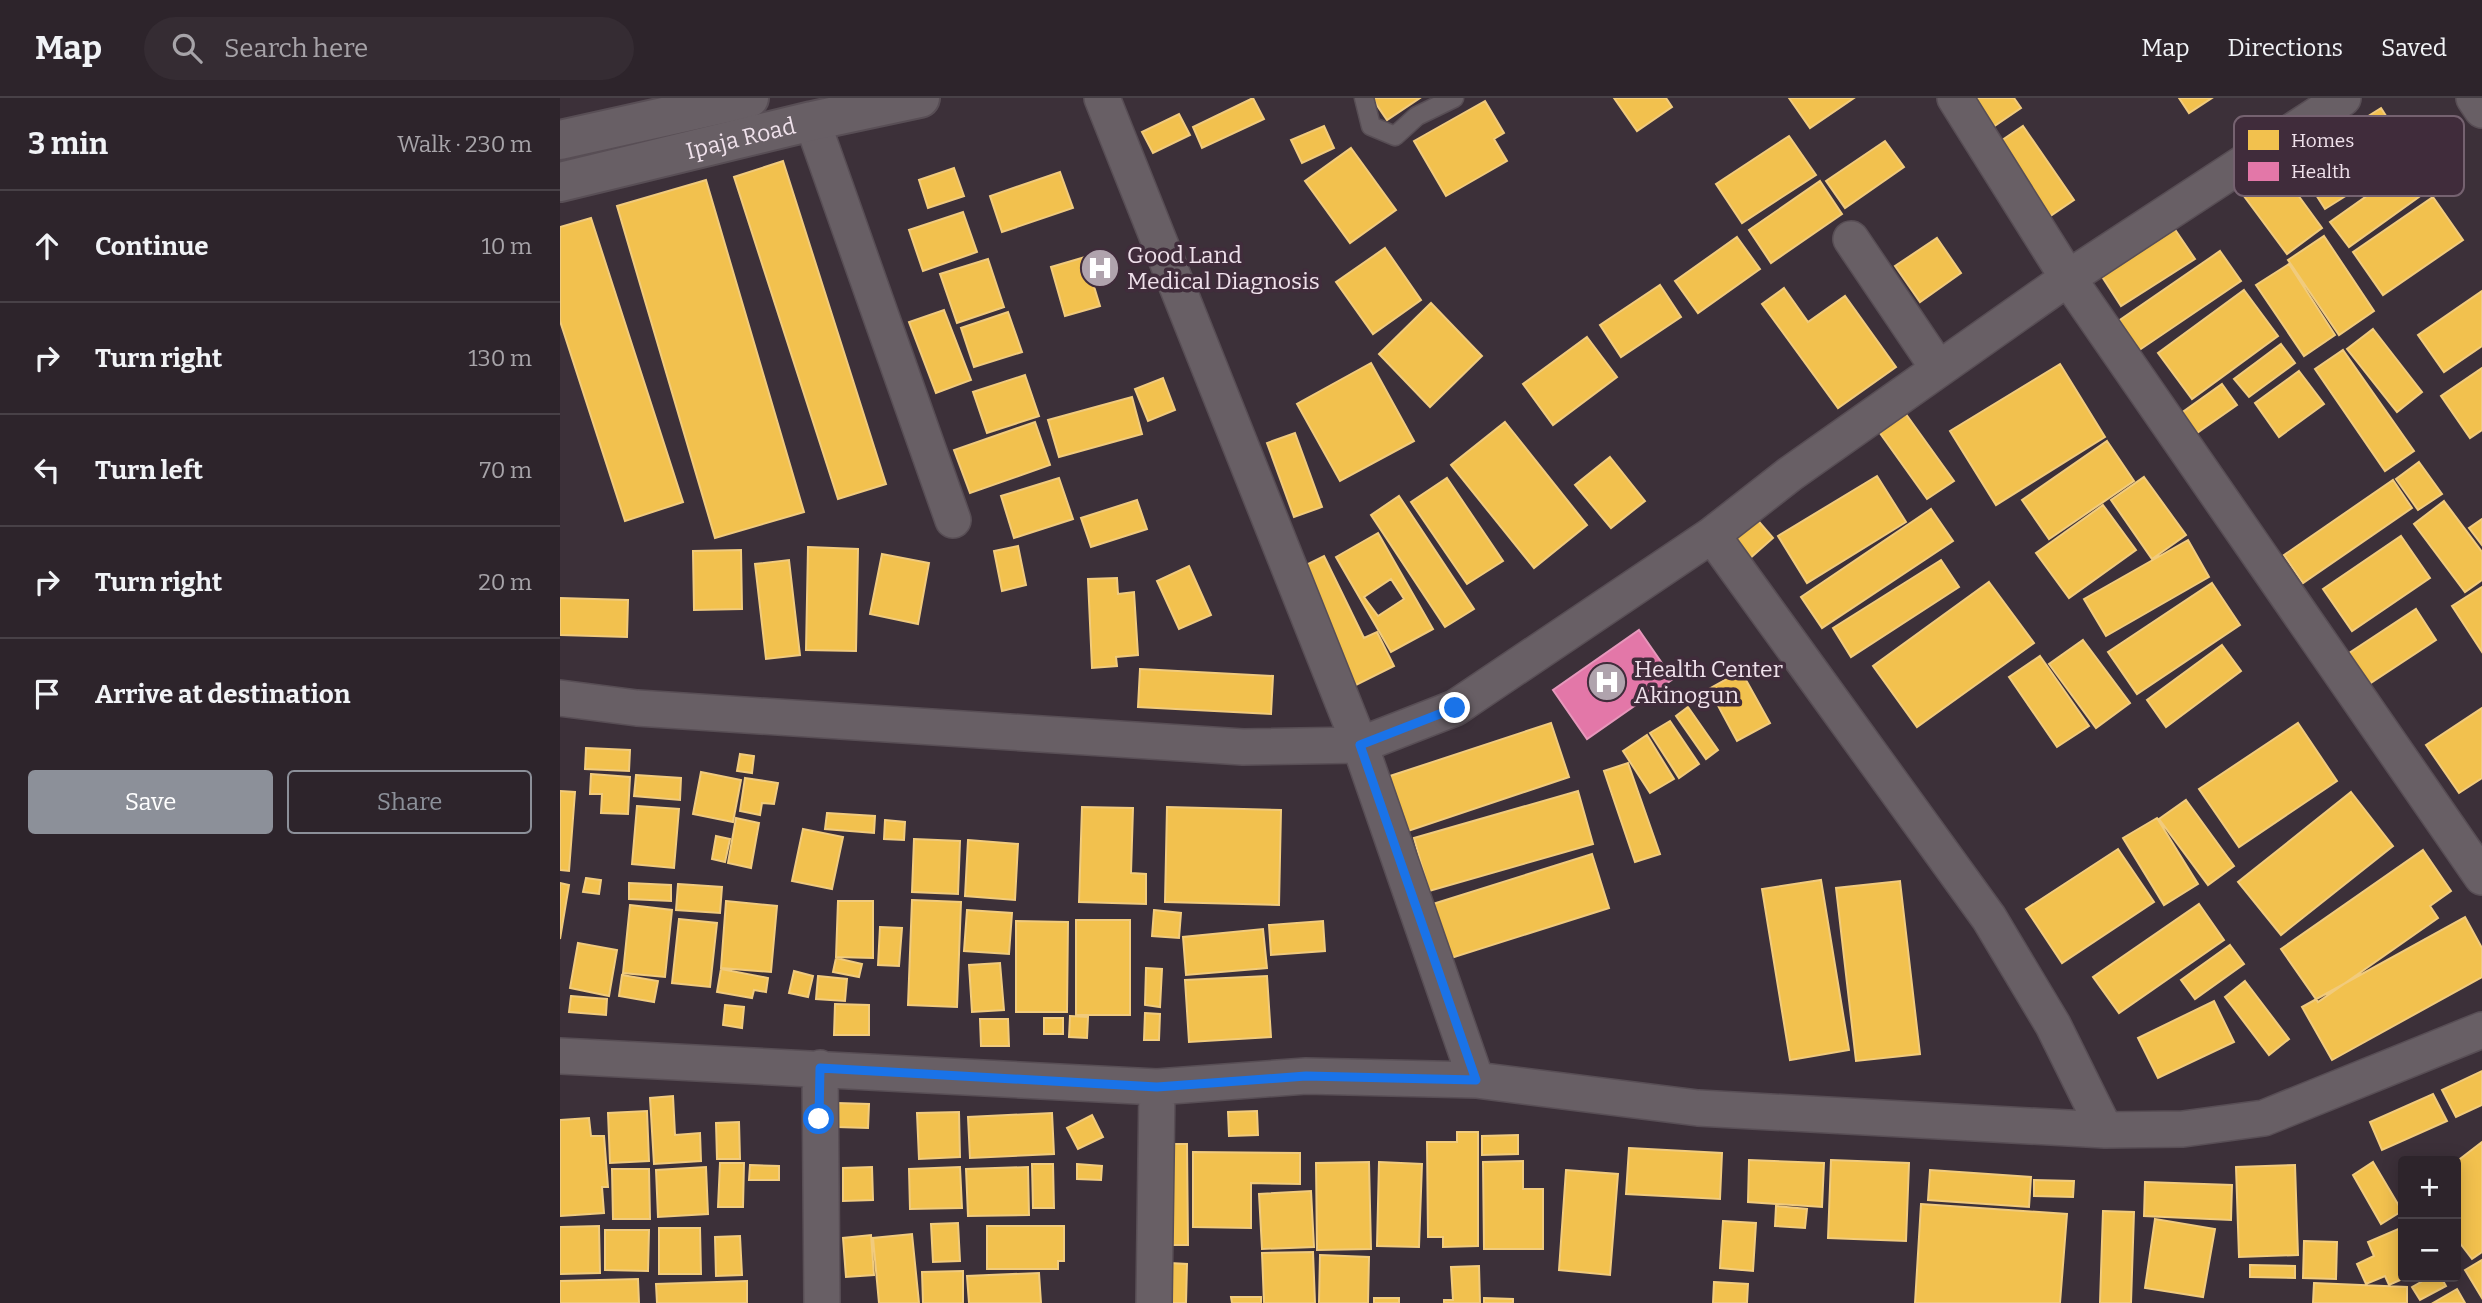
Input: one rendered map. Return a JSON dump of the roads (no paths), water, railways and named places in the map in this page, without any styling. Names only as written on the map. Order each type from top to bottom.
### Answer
[{"type":"main road","name":"Ipaja Road","points":[[560,141],[749,98]]},
{"type":"main road","name":"Ipaja Road","points":[[560,182],[812,121],[920,98]]},
{"type":"street","points":[[1102,98],[1360,745],[1476,1080]]},
{"type":"street","points":[[1955,98],[2068,278],[2482,877]]},
{"type":"street","points":[[2316,116],[2343,98]]},
{"type":"street","points":[[2474,98],[2482,110]]},
{"type":"street","points":[[812,121],[953,520]]},
{"type":"street","points":[[560,698],[636,708],[1243,747],[1360,745],[1455,708],[1712,535],[1790,474],[2068,278],[2234,169]]},
{"type":"street","points":[[1851,239],[1938,368]]},
{"type":"street","points":[[1712,535],[1989,918],[2053,1026],[2105,1130]]},
{"type":"street","points":[[560,1056],[1157,1087],[1306,1076],[1476,1080],[1698,1108],[2105,1130],[2183,1129],[2264,1118],[2482,1030]]},
{"type":"street","points":[[820,1068],[822,1303]]},
{"type":"street","points":[[1154,1303],[1157,1087]]},
{"type":"lane","points":[[1364,98],[1371,126],[1395,136],[1417,116],[1454,98]]},
{"type":"place","name":"Good Land Medical Diagnosis","points":[[1100,268]]},
{"type":"place","name":"Health Center Akinogun","points":[[1607,682]]}]
